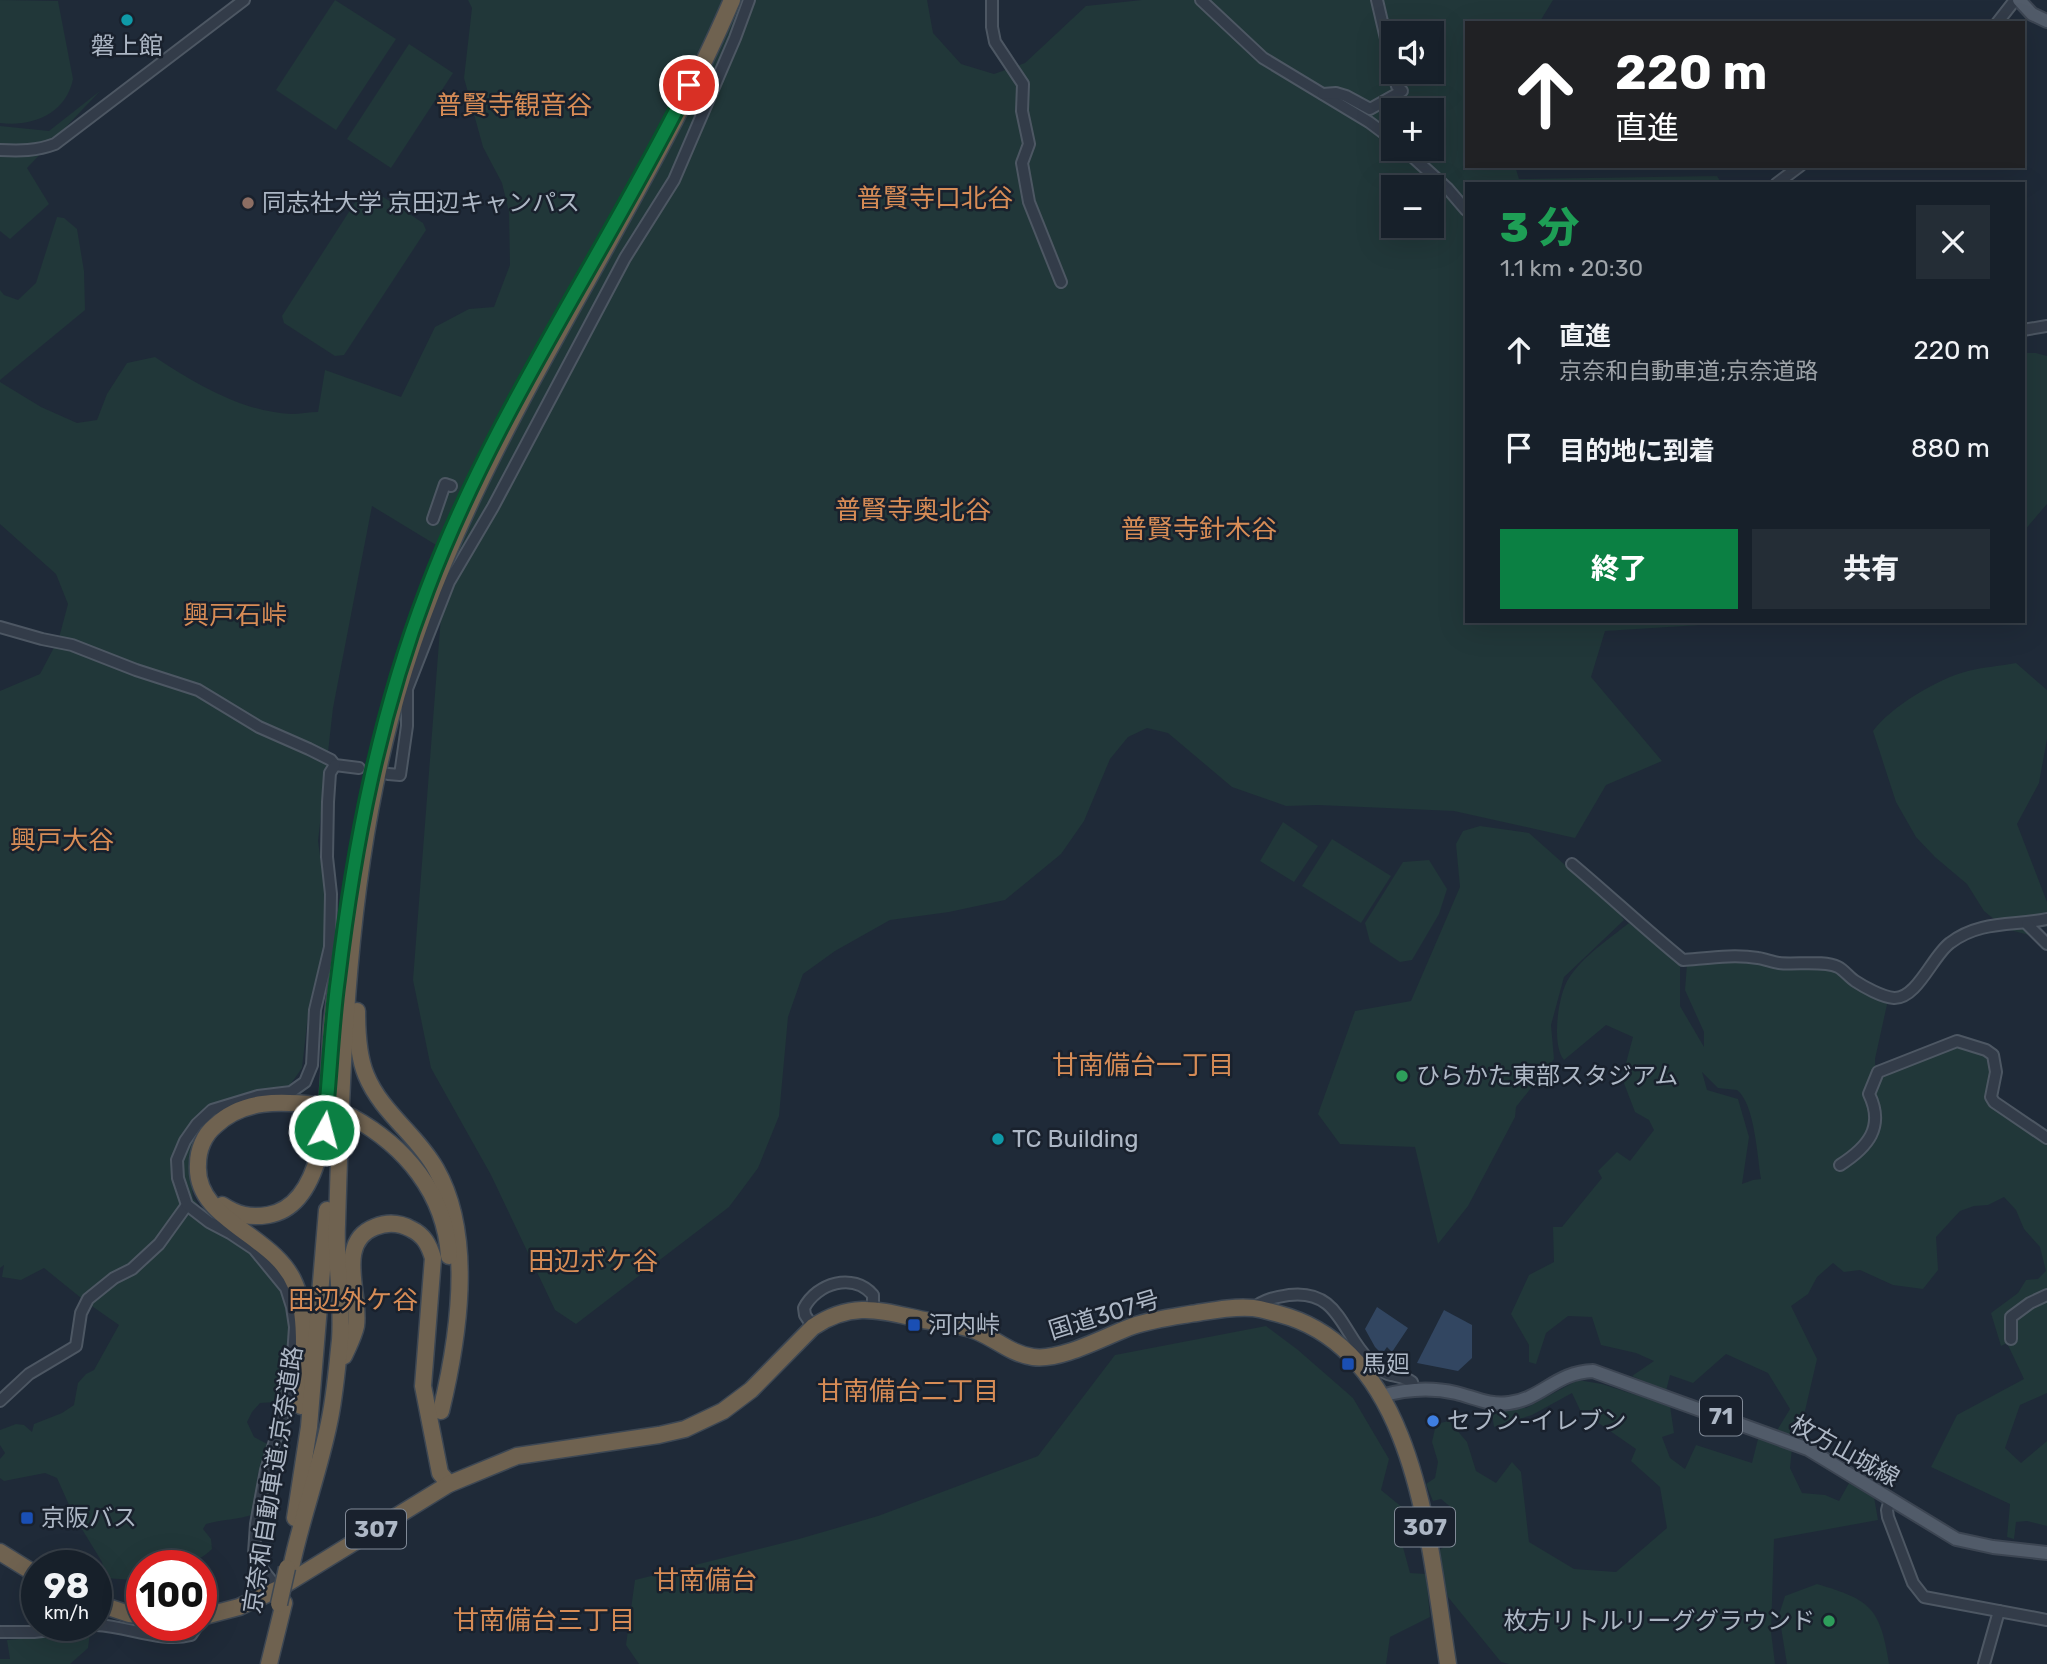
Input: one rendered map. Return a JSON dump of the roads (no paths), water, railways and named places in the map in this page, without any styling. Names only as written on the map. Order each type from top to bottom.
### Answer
[{"type":"highway","name":"京奈和自動車道;京奈道路","points":[[289,1568],[314,1384],[352,902],[390,719],[421,620],[474,491],[674,125],[730,0]]},
{"type":"highway","name":"京奈和自動車道;京奈道路","points":[[267,1664],[280,1599],[330,1420],[336,1373],[341,1321],[336,1249],[337,1211],[352,902]]},
{"type":"highway","points":[[317,1109],[258,1111],[241,1116],[219,1130],[208,1146],[204,1165],[204,1175],[217,1200],[230,1211],[247,1217],[272,1214],[291,1204],[313,1172],[322,1144],[332,1024],[352,902]]},
{"type":"highway","points":[[352,902],[357,1031],[366,1075],[390,1112],[437,1170],[446,1192],[457,1235],[458,1307],[450,1373],[435,1415]]},
{"type":"highway","points":[[290,1546],[298,1472],[302,1389],[300,1299],[295,1282],[280,1259],[212,1205],[203,1192],[197,1171],[200,1150],[208,1133],[232,1113],[269,1103],[317,1109],[351,1121],[385,1146],[407,1167],[427,1199],[438,1229],[443,1259],[436,1312],[435,1415]]},
{"type":"highway","points":[[336,1373],[356,1327],[351,1267],[355,1246],[361,1237],[374,1227],[386,1223],[409,1227],[427,1241],[433,1258],[423,1386],[442,1437],[449,1468],[449,1484]]},
{"type":"highway","name":"国道307号","points":[[217,1613],[280,1599],[449,1484],[517,1456],[631,1440],[685,1429],[738,1401],[813,1327],[824,1319],[841,1313],[873,1309],[973,1329],[1014,1352],[1040,1358],[1072,1350],[1136,1325],[1221,1309],[1254,1308],[1295,1318],[1327,1335],[1347,1353],[1381,1396],[1410,1459],[1421,1501],[1448,1664]]},
{"type":"highway","points":[[0,1552],[21,1565]]},
{"type":"main road","points":[[2017,0],[2032,14],[2047,22]]},
{"type":"main road","name":"枚方山城線","points":[[1381,1396],[1430,1389],[1491,1404],[1507,1404],[1524,1400],[1552,1382],[1578,1371],[1593,1371],[1808,1449],[1955,1539],[1993,1547],[2047,1553]]},
{"type":"street","points":[[0,150],[24,151],[55,144],[244,0]]},
{"type":"street","points":[[388,774],[400,775],[407,726],[407,689],[449,582],[595,309],[674,180],[749,0]]},
{"type":"street","points":[[992,0],[995,42],[1023,84],[1022,111],[1029,144],[1022,163],[1029,202],[1061,282]]},
{"type":"street","points":[[1201,0],[1263,58],[1381,131]]},
{"type":"street","points":[[1377,0],[1382,21]]},
{"type":"street","points":[[1999,21],[2017,0]]},
{"type":"street","points":[[1323,93],[1336,93],[1370,109],[1402,91],[1396,84]]},
{"type":"street","points":[[1417,161],[1465,209]]},
{"type":"street","points":[[1779,182],[1797,168]]},
{"type":"street","points":[[2025,330],[2047,326]]},
{"type":"street","points":[[433,519],[445,484],[451,486]]},
{"type":"street","points":[[0,627],[72,645],[198,690],[259,727],[331,760],[335,765],[359,768]]},
{"type":"street","points":[[280,1599],[256,1562],[254,1553],[256,1524],[266,1470],[282,1418],[292,1371],[295,1327],[292,1307],[286,1288],[254,1249],[209,1222],[187,1205],[178,1178],[177,1160],[185,1141],[197,1124],[212,1110],[258,1096],[291,1093],[304,1082],[312,1065],[315,1010],[330,947],[328,802],[330,773],[335,765]]},
{"type":"street","points":[[1572,864],[1637,923],[1683,960],[1734,956],[1837,966],[1856,982],[1895,998],[1904,995],[1918,984],[1948,944],[1985,927],[2021,921],[2047,944]]},
{"type":"street","points":[[2027,924],[2047,919]]},
{"type":"street","points":[[1840,1166],[1863,1147],[1871,1136],[1875,1107],[1869,1094],[1878,1072],[1957,1041],[1986,1050],[1993,1055],[1996,1072],[1991,1097],[1994,1102],[2047,1138]]},
{"type":"street","points":[[0,1401],[29,1374],[76,1346],[81,1313],[89,1299],[114,1278],[132,1269],[159,1244],[187,1205]]},
{"type":"street","points":[[813,1327],[804,1308],[813,1297],[833,1283],[853,1282],[868,1289],[873,1295],[873,1309]]},
{"type":"street","points":[[1254,1308],[1265,1300],[1278,1297],[1304,1294],[1318,1297],[1332,1306],[1367,1358],[1389,1375],[1406,1377],[1412,1381],[1414,1390]]},
{"type":"street","points":[[2011,1339],[2011,1317],[2047,1295]]},
{"type":"street","points":[[1890,1499],[1888,1517],[1913,1583],[1924,1597],[2047,1620]]},
{"type":"street","points":[[1984,1664],[1999,1611]]},
{"type":"street","points":[[0,1632],[21,1632]]},
{"type":"water","points":[[1377,1307],[1408,1328],[1392,1352],[1387,1347],[1382,1354],[1365,1329]]},
{"type":"water","points":[[1444,1310],[1472,1325],[1472,1358],[1458,1371],[1417,1363]]},
{"type":"place","name":"磐上館","points":[[127,20]]},
{"type":"place","name":"同志社大学 京田辺キャンパス","points":[[248,203]]},
{"type":"place","name":"ひらかた東部スタジアム","points":[[1402,1076]]},
{"type":"place","name":"TC Building","points":[[998,1139]]},
{"type":"place","name":"河内峠","points":[[914,1325]]},
{"type":"place","name":"馬廻","points":[[1348,1364]]},
{"type":"place","name":"セブン-イレブン","points":[[1433,1421]]},
{"type":"place","name":"京阪バス","points":[[27,1518]]},
{"type":"place","name":"枚方リトルリーググラウンド","points":[[1829,1621]]},
{"type":"district","name":"普賢寺観音谷","points":[[514,105]]},
{"type":"district","name":"普賢寺口北谷","points":[[935,198]]},
{"type":"district","name":"普賢寺奥北谷","points":[[913,510]]},
{"type":"district","name":"普賢寺針木谷","points":[[1199,529]]},
{"type":"district","name":"興戸石峠","points":[[235,615]]},
{"type":"district","name":"興戸大谷","points":[[62,840]]},
{"type":"district","name":"甘南備台一丁目","points":[[1143,1065]]},
{"type":"district","name":"田辺ボケ谷","points":[[593,1261]]},
{"type":"district","name":"田辺外ケ谷","points":[[353,1300]]},
{"type":"district","name":"甘南備台二丁目","points":[[908,1391]]},
{"type":"district","name":"甘南備台","points":[[705,1580]]},
{"type":"district","name":"甘南備台三丁目","points":[[544,1620]]}]
